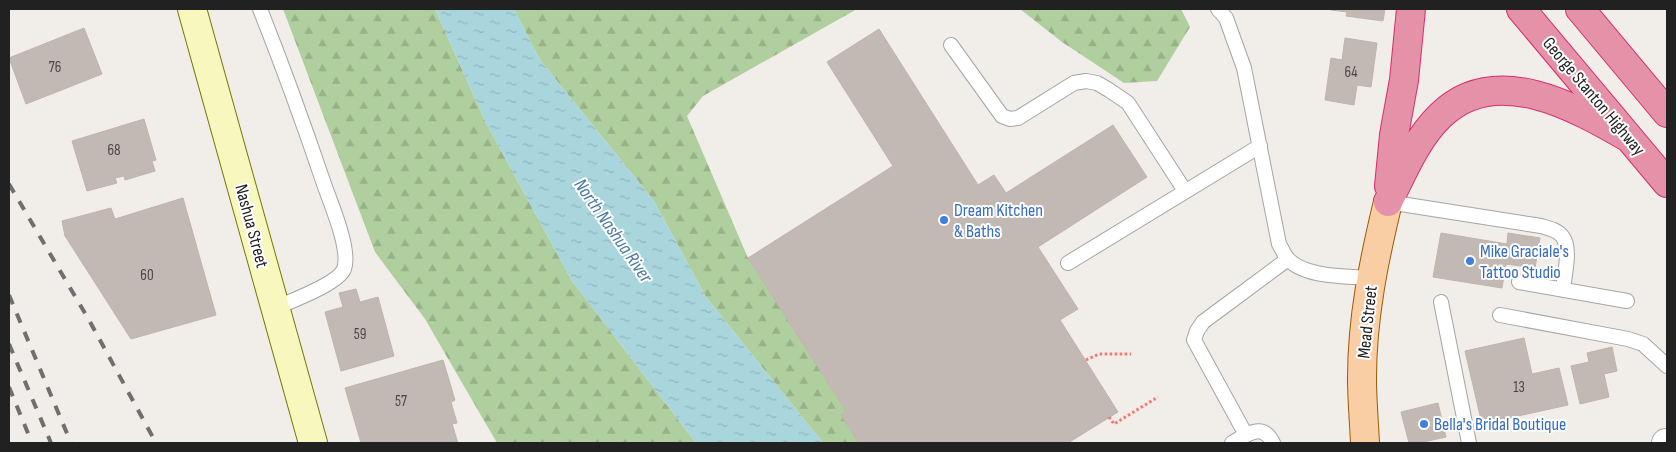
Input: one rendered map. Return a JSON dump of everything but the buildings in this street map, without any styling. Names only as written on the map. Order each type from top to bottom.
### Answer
[{"type":"highway","points":[[1388,202],[1394,135],[1404,80],[1411,9]]},
{"type":"highway","name":"George Stanton Highway","points":[[1521,9],[1667,183]]},
{"type":"highway","points":[[1580,9],[1667,113]]},
{"type":"highway","points":[[1388,202],[1413,151],[1430,127],[1450,107],[1477,93],[1514,90],[1539,96],[1590,116],[1630,138]]},
{"type":"main road","name":"Nashua Street","points":[[192,9],[313,443]]},
{"type":"main road","name":"Mead Street","points":[[1365,443],[1362,378],[1364,337],[1371,278],[1388,202]]},
{"type":"lane","points":[[260,9],[310,142],[341,234],[346,258],[344,270],[330,283],[275,308]]},
{"type":"lane","points":[[1218,9],[1226,18],[1244,68],[1279,244],[1288,259],[1305,270],[1329,275],[1371,278]]},
{"type":"lane","points":[[951,44],[1002,116],[1010,119],[1018,118],[1074,83],[1086,81],[1097,83],[1110,90],[1128,103],[1185,191]]},
{"type":"lane","points":[[1068,262],[1260,146]]},
{"type":"lane","points":[[1388,202],[1541,226],[1555,231],[1565,241],[1567,250],[1562,290]]},
{"type":"lane","points":[[1246,435],[1194,340],[1196,331],[1203,322],[1288,259]]},
{"type":"lane","points":[[1519,282],[1627,302]]},
{"type":"lane","points":[[1441,302],[1469,443]]},
{"type":"lane","points":[[1500,315],[1628,338],[1644,344],[1667,366]]},
{"type":"lane","points":[[1232,443],[1256,432],[1262,432],[1269,436],[1273,443]]},
{"type":"path","points":[[1086,360],[1099,354],[1131,354]]},
{"type":"path","points":[[1109,417],[1114,424],[1158,397]]},
{"type":"green space","points":[[283,9],[435,9],[486,123],[572,281],[696,443],[497,443],[425,319],[375,252]]},
{"type":"green space","points":[[514,9],[857,9],[703,96],[687,116],[748,258],[846,411],[841,415],[859,443],[823,443],[706,297],[654,201],[540,60]]},
{"type":"green space","points":[[1020,9],[1181,9],[1190,27],[1157,81],[1124,83],[1062,42]]},
{"type":"water","name":"North Nashua River","points":[[435,9],[514,9],[540,60],[654,201],[706,297],[823,443],[696,443],[572,281],[486,123]]},
{"type":"railway","points":[[9,184],[89,320],[156,443]]},
{"type":"railway","points":[[9,295],[71,443]]},
{"type":"railway","points":[[9,344],[51,443]]},
{"type":"railway","points":[[9,387],[32,443]]},
{"type":"place","name":"Dream Kitchen & Baths","points":[[944,220]]},
{"type":"place","name":"Mike Graciale's Tattoo Studio","points":[[1470,261]]},
{"type":"place","name":"Bella's Bridal Boutique","points":[[1424,424]]}]
